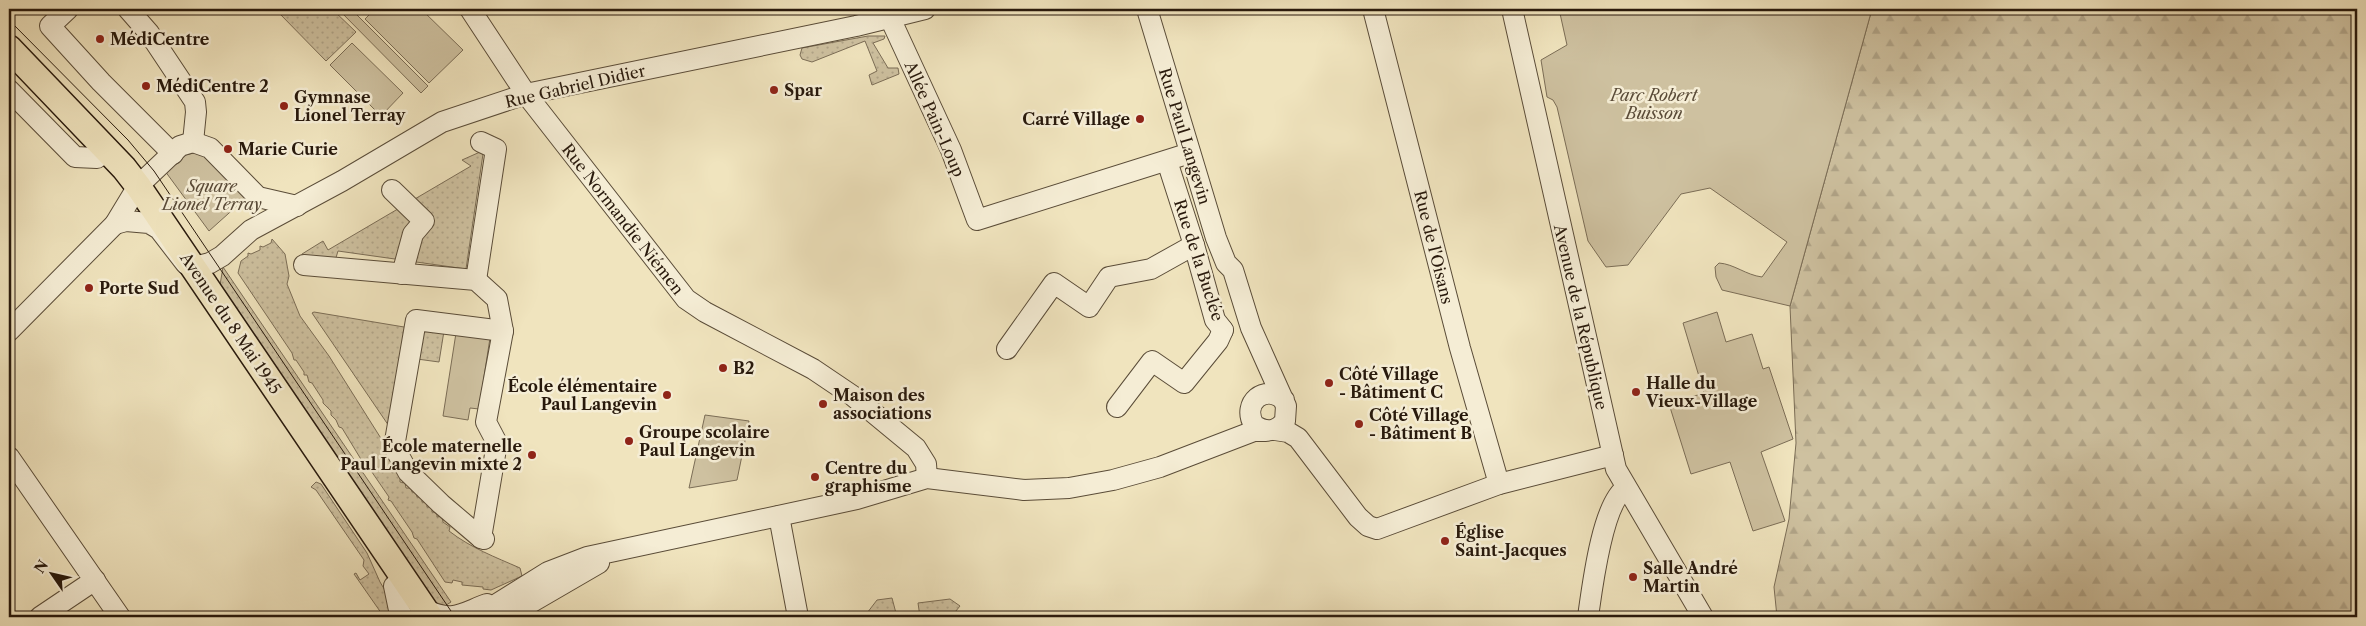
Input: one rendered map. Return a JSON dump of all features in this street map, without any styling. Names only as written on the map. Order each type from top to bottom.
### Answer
[{"type":"main road","name":"Avenue du 8 Mai 1945","points":[[9,48],[124,168],[153,234],[394,586],[418,616]]},
{"type":"main road","name":"Avenue du 8 Mai 1945","points":[[9,62],[97,158],[134,193],[194,267],[418,616]]},
{"type":"street","points":[[68,9],[50,26],[101,82],[173,154]]},
{"type":"street","points":[[128,9],[149,33],[195,102],[193,142]]},
{"type":"street","name":"Rue Normandie Niémen","points":[[470,9],[526,94],[686,299],[705,312],[813,369],[853,396],[916,448],[926,464],[927,478]]},
{"type":"street","name":"Rue Gabriel Didier","points":[[251,230],[297,206],[442,122],[526,94],[890,18],[925,9]]},
{"type":"street","name":"Rue Paul Langevin","points":[[1147,9],[1190,153],[1226,263],[1224,277],[1237,328],[1258,372],[1259,379],[1253,401]]},
{"type":"street","name":"Rue de l'Oisans","points":[[1373,9],[1460,348],[1499,484]]},
{"type":"street","name":"Avenue de la République","points":[[1512,9],[1619,476],[1703,617]]},
{"type":"street","name":"Allée Pain-Loup","points":[[890,18],[951,150],[977,220],[1166,161]]},
{"type":"street","points":[[9,90],[75,157],[97,158]]},
{"type":"street","points":[[9,330],[115,224],[134,193],[180,146],[193,142],[210,148],[258,197],[297,206]]},
{"type":"street","points":[[476,280],[496,149],[481,142]]},
{"type":"street","points":[[1166,161],[1190,153]]},
{"type":"street","name":"Rue de la Buclée","points":[[1166,161],[1194,245],[1215,320],[1237,328]]},
{"type":"street","points":[[392,190],[424,221],[413,234],[402,274]]},
{"type":"street","points":[[115,224],[126,221],[149,223],[159,229],[186,264],[194,267],[210,263],[222,256],[251,230],[260,212],[258,197]]},
{"type":"street","points":[[1007,349],[1054,283],[1089,307],[1109,277],[1151,269],[1194,245]]},
{"type":"street","points":[[222,256],[214,279],[215,291],[233,325]]},
{"type":"street","points":[[304,265],[476,280],[497,299],[503,331],[486,422],[497,443],[482,539],[440,504],[408,472],[394,447],[416,320],[503,331]]},
{"type":"street","points":[[1117,407],[1152,361],[1184,383],[1218,341],[1237,328]]},
{"type":"street","name":"Rue Paul Langevin","points":[[1237,328],[1285,403],[1310,452]]},
{"type":"street","points":[[476,617],[511,601],[548,572],[587,557],[857,499],[927,478],[1024,490],[1069,488],[1113,480],[1160,468],[1254,431],[1270,430],[1285,420],[1285,403],[1274,394],[1261,394],[1226,432],[1200,451]]},
{"type":"street","points":[[1253,401],[1250,419],[1260,429],[1288,432],[1298,438],[1358,517],[1368,526],[1377,529],[1499,484],[1613,455]]},
{"type":"street","points":[[9,458],[120,617]]},
{"type":"street","points":[[1588,617],[1594,576],[1610,513],[1616,497],[1626,488]]},
{"type":"street","points":[[778,516],[798,617]]},
{"type":"street","points":[[418,616],[462,616],[511,601],[537,598],[625,549]]},
{"type":"street","points":[[40,617],[95,580]]},
{"type":"street","points":[[496,617],[504,612],[511,601]]},
{"type":"green space","points":[[282,9],[332,9],[356,32],[326,61],[279,13]]},
{"type":"green space","points":[[338,9],[351,9],[428,86],[421,93]]},
{"type":"green space","points":[[375,9],[421,9],[463,50],[429,83],[365,19]]},
{"type":"green space","name":"Parc Robert Buisson","points":[[1559,9],[1872,9],[1790,306],[1722,290],[1716,277],[1715,267],[1719,263],[1730,265],[1762,277],[1787,242],[1710,188],[1681,194],[1628,265],[1606,267],[1588,241],[1557,107],[1553,100],[1547,97],[1541,60],[1567,45]]},
{"type":"green space","points":[[1872,9],[2357,9],[2357,617],[1777,617],[1774,587],[1789,519],[1796,443],[1790,306]]},
{"type":"green space","points":[[868,36],[885,36],[884,39],[873,43],[888,68],[898,68],[899,74],[872,85],[869,75],[877,71],[865,41],[812,62],[802,59],[800,55],[802,48]]},
{"type":"green space","points":[[352,43],[403,93],[381,116],[330,65]]},
{"type":"green space","points":[[480,152],[483,154],[466,269],[338,251],[335,261],[302,257],[302,254],[323,241],[328,250],[471,166],[462,160]]},
{"type":"green space","name":"Square Lionel Terray","points":[[201,153],[248,196],[209,231],[165,171],[185,155]]},
{"type":"green space","points":[[272,239],[285,254],[289,276],[287,284],[300,316],[329,356],[394,459],[411,478],[400,478],[400,482],[405,483],[406,488],[411,488],[412,492],[416,492],[417,497],[422,497],[422,502],[427,502],[427,507],[432,507],[432,512],[437,512],[437,517],[442,516],[443,522],[450,527],[449,531],[492,556],[520,568],[522,576],[491,590],[483,589],[483,587],[462,585],[462,582],[453,580],[452,583],[445,582],[391,501],[388,500],[389,497],[365,462],[362,461],[342,428],[339,427],[331,415],[331,411],[323,403],[312,383],[309,382],[307,375],[304,375],[296,360],[294,360],[292,353],[238,273],[241,261],[248,256],[248,253],[251,254],[260,250],[260,246],[263,247],[271,243]]},
{"type":"green space","points":[[223,267],[451,602],[437,611],[238,315],[220,285]]},
{"type":"green space","points":[[1717,312],[1726,342],[1752,334],[1763,369],[1769,367],[1793,439],[1761,452],[1785,521],[1753,531],[1730,462],[1691,474],[1669,404],[1704,393],[1683,323]]},
{"type":"green space","points":[[312,313],[410,328],[393,432]]},
{"type":"green space","points":[[421,328],[444,331],[439,362],[417,359]]},
{"type":"green space","points":[[456,333],[490,338],[479,409],[470,408],[468,420],[443,416]]},
{"type":"green space","points":[[705,415],[749,421],[737,480],[689,488]]},
{"type":"green space","points":[[316,482],[321,484],[367,553],[380,582],[401,617],[384,617],[354,574],[356,573],[360,580],[369,574],[363,566],[364,560],[316,490],[311,487]]},
{"type":"green space","points":[[892,598],[897,617],[864,617],[877,600]]},
{"type":"green space","points":[[950,599],[960,606],[951,617],[920,617],[918,603]]},
{"type":"tram line","points":[[9,20],[128,140],[154,171],[455,617]]},
{"type":"place","name":"MédiCentre","points":[[100,39]]},
{"type":"place","name":"MédiCentre 2","points":[[146,86]]},
{"type":"place","name":"Spar","points":[[774,90]]},
{"type":"place","name":"Gymnase Lionel Terray","points":[[284,106]]},
{"type":"place","name":"Carré Village","points":[[1140,119]]},
{"type":"place","name":"Marie Curie","points":[[228,149]]},
{"type":"place","name":"Porte Sud","points":[[89,288]]},
{"type":"place","name":"B2","points":[[723,368]]},
{"type":"place","name":"Côté Village - Bâtiment C","points":[[1329,383]]},
{"type":"place","name":"Halle du Vieux-Village","points":[[1636,392]]},
{"type":"place","name":"École élémentaire Paul Langevin","points":[[667,395]]},
{"type":"place","name":"Maison des associations","points":[[823,404]]},
{"type":"place","name":"Côté Village - Bâtiment B","points":[[1359,424]]},
{"type":"place","name":"Groupe scolaire Paul Langevin","points":[[629,441]]},
{"type":"place","name":"École maternelle Paul Langevin mixte 2","points":[[532,455]]},
{"type":"place","name":"Centre du graphisme","points":[[815,477]]},
{"type":"place","name":"Église Saint-Jacques","points":[[1445,541]]},
{"type":"place","name":"Salle André Martin","points":[[1633,577]]}]
